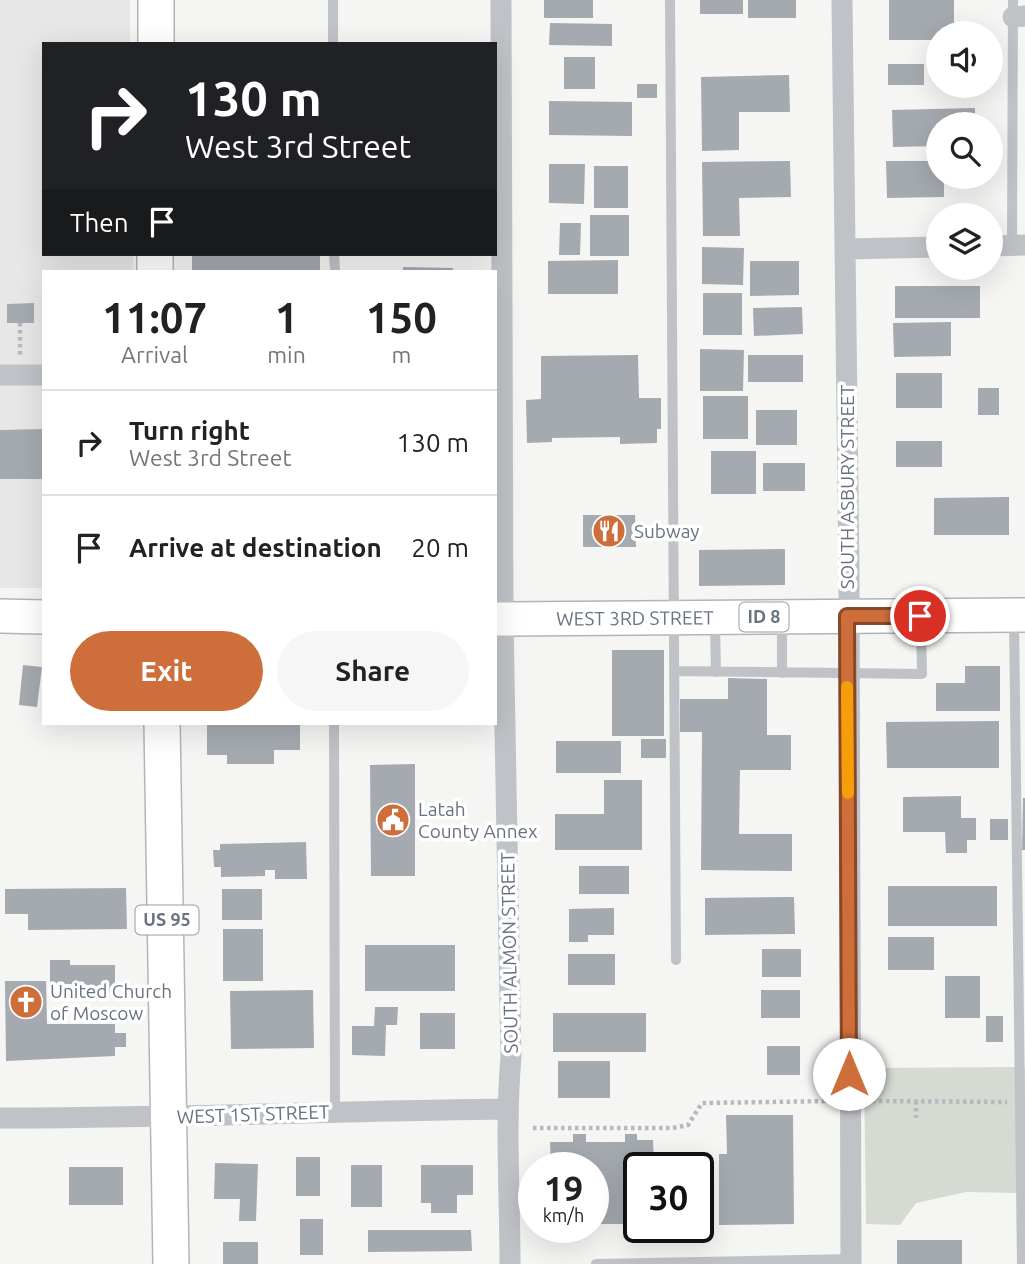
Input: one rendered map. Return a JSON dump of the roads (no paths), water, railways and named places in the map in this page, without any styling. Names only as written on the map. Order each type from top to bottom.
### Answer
[{"type":"highway","points":[[156,0],[156,42]]},
{"type":"highway","name":"US 95","points":[[162,725],[171,1264]]},
{"type":"main road","name":"WEST 3RD STREET","points":[[499,619],[1019,615]]},
{"type":"main road","points":[[0,616],[42,617]]},
{"type":"street","name":"SOUTH ALMON STREET","points":[[500,0],[499,619],[511,1057],[507,1109],[510,1141],[510,1264]]},
{"type":"street","name":"SOUTH ASBURY STREET","points":[[842,0],[846,249],[851,1262]]},
{"type":"street","points":[[846,249],[926,247]]},
{"type":"street","points":[[10,375],[42,375]]},
{"type":"street","name":"WEST 1ST STREET","points":[[0,1118],[168,1118],[335,1111],[507,1109]]},
{"type":"lane","points":[[332,0],[333,42]]},
{"type":"lane","points":[[670,0],[676,960]]},
{"type":"lane","points":[[1017,11],[1019,246]]},
{"type":"lane","points":[[1019,615],[1018,1102],[1022,1264]]},
{"type":"lane","points":[[675,671],[922,674],[920,616]]},
{"type":"lane","points":[[782,617],[782,673]]},
{"type":"lane","points":[[715,618],[716,672]]},
{"type":"lane","points":[[334,725],[335,1111]]},
{"type":"lane","points":[[596,1264],[851,1262]]},
{"type":"place","name":"Subway","points":[[609,531]]},
{"type":"place","name":"Latah County Annex","points":[[393,820]]},
{"type":"place","name":"United Church of Moscow","points":[[26,1002]]}]
